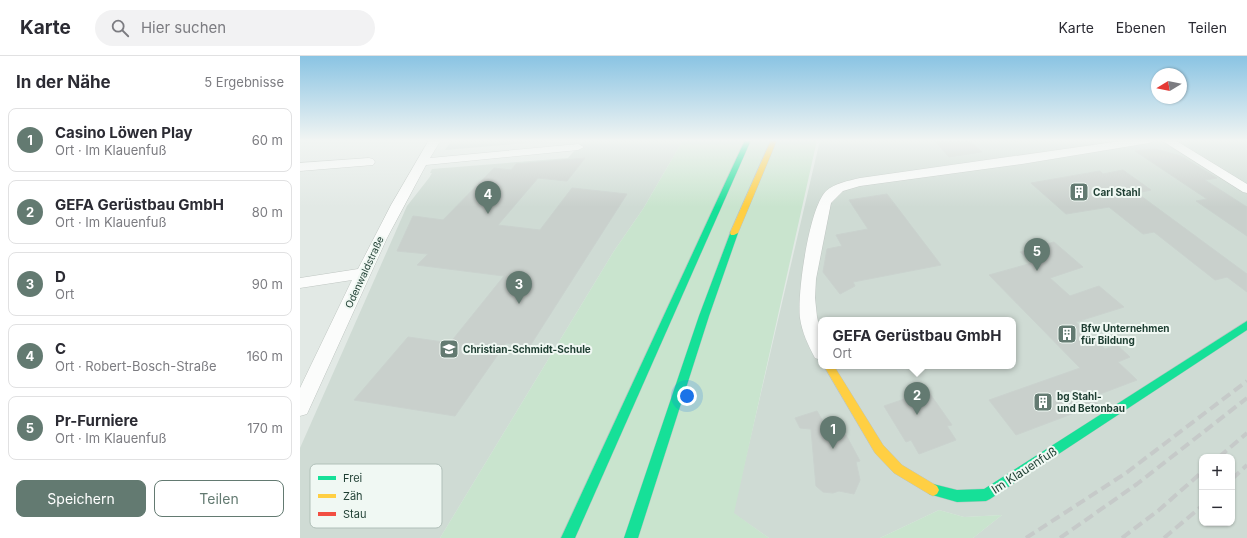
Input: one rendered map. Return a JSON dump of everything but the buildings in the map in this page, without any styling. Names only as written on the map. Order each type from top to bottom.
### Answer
[{"type":"main road","points":[[568,538],[738,162]]},
{"type":"main road","points":[[631,538],[730,242],[764,162]]},
{"type":"main road","name":"Im Klauenfuß","points":[[831,369],[879,449],[898,469],[929,489],[957,496],[986,495],[1247,325]]},
{"type":"street","points":[[300,167],[362,162]]},
{"type":"street","name":"Odenwaldstraße","points":[[300,408],[402,195],[422,162]]},
{"type":"street","points":[[818,345],[808,318],[806,294],[824,203],[828,195],[846,185],[860,182],[1004,162]]},
{"type":"street","points":[[1204,162],[1247,189]]},
{"type":"street","points":[[300,283],[364,273]]},
{"type":"shaded area","name":"Christian-Schmidt-Schule","points":[[512,162],[670,162],[643,209],[614,251],[440,538],[300,538],[300,448],[407,206],[429,178],[432,173],[430,173],[432,169]]},
{"type":"shaded area","points":[[815,162],[1247,162],[1247,538],[973,538],[1002,515],[964,517],[939,510],[880,538],[769,538],[733,513]]},
{"type":"green space","points":[[670,162],[812,162],[734,513],[769,538],[440,538],[614,251],[643,209]]},
{"type":"green space","points":[[939,510],[964,517],[1002,515],[973,538],[880,538]]},
{"type":"railway","points":[[1026,538],[1126,473],[1247,381]]},
{"type":"railway","points":[[1060,538],[1137,484],[1247,398]]},
{"type":"railway","points":[[1222,454],[1247,433]]},
{"type":"railway","points":[[1235,476],[1247,465]]},
{"type":"railway","points":[[1122,538],[1159,510],[1199,475]]},
{"type":"railway","points":[[1164,538],[1199,509]]},
{"type":"traffic: fast","points":[[568,538],[738,162]]},
{"type":"traffic: fast","points":[[631,538],[704,316],[734,233]]},
{"type":"traffic: fast","points":[[933,490],[957,496],[986,495],[1247,325]]},
{"type":"traffic: slow","points":[[734,233],[764,162]]},
{"type":"traffic: slow","points":[[831,369],[879,449],[898,469],[933,490]]},
{"type":"place","name":"Carl Stahl","points":[[1079,192]]},
{"type":"place","name":"C","points":[[488,214]]},
{"type":"place","name":"Pr-Furniere","points":[[1037,271]]},
{"type":"place","name":"D","points":[[519,304]]},
{"type":"place","name":"Bfw Unternehmen für Bildung","points":[[1067,334]]},
{"type":"place","name":"Christian-Schmidt-Schule","points":[[449,349]]},
{"type":"place","name":"bg Stahl- und Betonbau","points":[[1043,402]]},
{"type":"place","name":"GEFA Gerüstbau GmbH","points":[[917,415]]},
{"type":"place","name":"Casino Löwen Play","points":[[833,449]]}]
